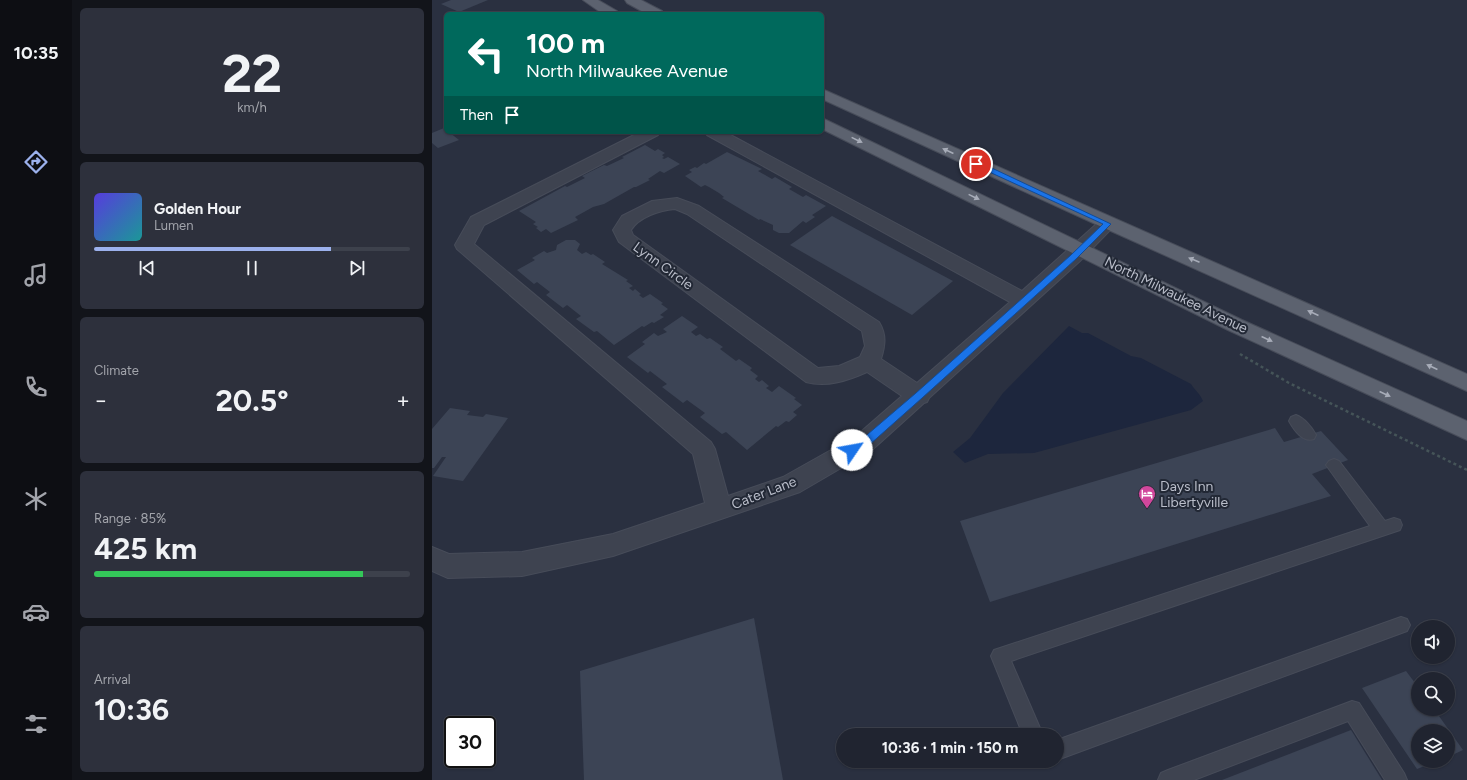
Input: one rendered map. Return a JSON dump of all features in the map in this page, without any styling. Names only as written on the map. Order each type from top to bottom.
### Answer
[{"type":"main road","points":[[589,0],[609,12]]},
{"type":"main road","points":[[630,0],[653,12]]},
{"type":"main road","points":[[824,94],[1108,224],[1201,263],[1467,383]]},
{"type":"main road","name":"North Milwaukee Avenue","points":[[824,124],[1235,325],[1467,431]]},
{"type":"street","points":[[648,134],[476,221],[464,245],[703,450],[719,509]]},
{"type":"street","points":[[717,134],[1024,301]]},
{"type":"street","name":"Lynn Circle","points":[[677,203],[693,210],[872,327],[875,346],[869,362],[842,374],[814,376],[625,238],[622,230],[628,220],[658,205],[677,203]]},
{"type":"street","name":"Cater Lane","points":[[432,559],[448,566],[522,564],[613,545],[791,485],[864,443],[919,396],[1108,224]]},
{"type":"street","points":[[869,362],[919,396]]},
{"type":"lane","points":[[1296,421],[1309,435]]},
{"type":"lane","points":[[1030,728],[1000,656],[1388,527],[1334,465]]},
{"type":"lane","points":[[1064,747],[1401,625]]},
{"type":"lane","points":[[1168,780],[1352,710],[1397,780]]},
{"type":"path","points":[[1330,402],[1467,470]]},
{"type":"water","points":[[1069,326],[1082,333],[1088,333],[1131,356],[1141,358],[1191,384],[1203,401],[1191,410],[1034,453],[988,454],[965,463],[953,452],[970,438],[1003,393]]},
{"type":"building","points":[[451,0],[488,0],[459,12],[441,4]]},
{"type":"building","points":[[444,128],[444,134],[452,134],[459,140],[438,148],[432,143],[432,133]]},
{"type":"building","points":[[645,145],[655,151],[658,149],[665,153],[662,155],[664,157],[662,158],[664,159],[668,157],[680,164],[664,173],[660,171],[648,179],[650,180],[604,204],[593,207],[575,217],[578,220],[551,233],[546,229],[541,232],[536,228],[538,227],[533,224],[536,222],[519,211],[565,186],[567,187],[585,178],[582,176],[604,165],[607,166],[624,158],[622,157]]},
{"type":"building","points":[[727,152],[762,169],[758,171],[772,179],[775,177],[792,187],[789,189],[803,197],[806,195],[826,206],[812,215],[815,217],[806,223],[803,221],[789,233],[779,233],[773,230],[773,225],[760,219],[759,220],[722,198],[724,197],[709,187],[705,185],[701,187],[685,176],[692,172],[689,170],[695,167],[697,168],[704,163],[706,164]]},
{"type":"building","points":[[832,216],[953,281],[912,315],[790,245]]},
{"type":"building","points":[[566,240],[575,240],[580,244],[577,250],[582,254],[586,252],[591,255],[593,254],[605,262],[602,264],[628,280],[626,281],[633,286],[629,288],[633,291],[635,289],[643,298],[650,294],[663,303],[661,304],[668,309],[660,315],[664,317],[654,323],[652,322],[644,327],[642,326],[614,345],[597,331],[594,332],[576,319],[581,316],[567,305],[563,308],[546,295],[550,292],[537,282],[534,284],[517,270],[535,260],[532,258],[544,251],[547,253],[556,250],[557,245]]},
{"type":"building","points":[[682,316],[698,327],[691,332],[696,336],[700,334],[707,339],[710,338],[723,347],[720,349],[736,361],[739,359],[752,368],[750,370],[758,376],[755,379],[759,382],[762,380],[769,386],[766,388],[772,392],[779,386],[796,398],[794,399],[802,405],[793,412],[797,415],[789,422],[786,421],[778,427],[776,426],[747,450],[726,432],[722,434],[700,417],[705,413],[687,400],[683,403],[662,387],[667,384],[650,371],[648,373],[627,357],[645,344],[642,342],[654,333],[658,336],[667,332],[663,329]]},
{"type":"building","points":[[450,408],[470,411],[467,415],[483,417],[486,414],[508,418],[463,481],[433,476],[446,457],[442,457],[434,468],[432,468],[432,429]]},
{"type":"building","name":"Days Inn Libertyville","points":[[1275,428],[1284,442],[1321,431],[1348,460],[1312,474],[1331,496],[990,602],[960,521]]},
{"type":"building","points":[[754,618],[783,780],[584,780],[580,671]]},
{"type":"building","points":[[1406,671],[1411,678],[1411,716],[1439,716],[1445,724],[1411,724],[1411,760],[1362,688]]},
{"type":"building","points":[[1351,730],[1382,780],[1222,780]]},
{"type":"building","points":[[1455,739],[1463,750],[1455,754]]},
{"type":"place","name":"Days Inn Libertyville","points":[[1147,509]]},
{"type":"route","points":[[852,450],[864,443],[919,396],[1108,224],[976,164]]}]
